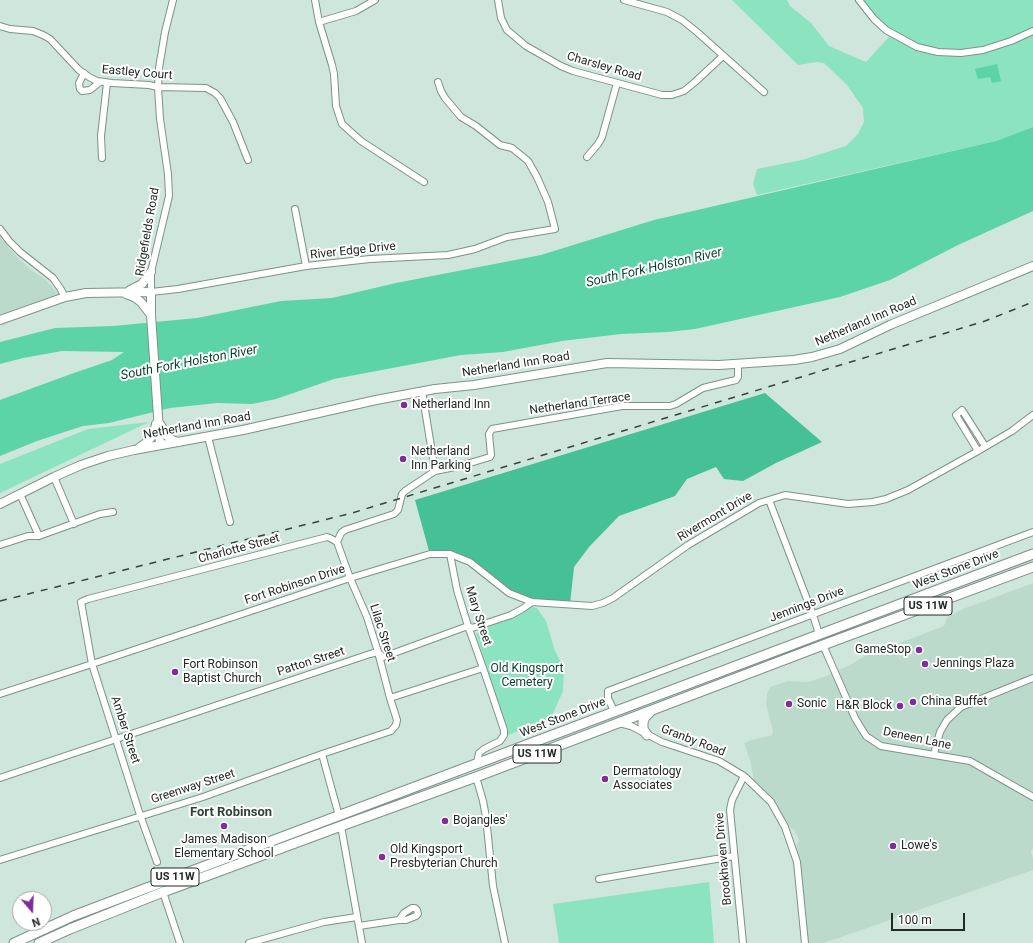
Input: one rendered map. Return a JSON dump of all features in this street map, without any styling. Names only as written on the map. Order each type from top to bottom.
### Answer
[{"type":"highway","name":"West Stone Drive","points":[[14,943],[73,916],[1033,554]]},
{"type":"highway","name":"West Stone Drive","points":[[39,943],[163,892],[476,777],[1033,567]]},
{"type":"highway","points":[[819,634],[823,645]]},
{"type":"highway","points":[[647,735],[643,729],[643,722],[648,713],[654,709]]},
{"type":"highway","points":[[614,711],[619,723]]},
{"type":"highway","points":[[476,777],[477,763]]},
{"type":"highway","points":[[385,798],[390,803],[398,805]]},
{"type":"highway","points":[[339,816],[340,826]]},
{"type":"highway","points":[[160,883],[163,892]]},
{"type":"main road","name":"Netherland Inn Road","points":[[0,504],[81,465],[108,456],[208,437],[422,391],[474,385],[608,363],[697,365],[738,364],[794,360],[827,354],[890,325],[1033,266]]},
{"type":"main road","points":[[119,292],[137,288],[146,280],[151,272]]},
{"type":"main road","points":[[119,292],[134,297],[141,302],[151,315]]},
{"type":"main road","points":[[0,320],[65,297],[86,293],[151,292]]},
{"type":"main road","name":"Ridgefields Road","points":[[151,292],[151,315],[160,446]]},
{"type":"main road","points":[[158,424],[166,435],[172,440],[179,442]]},
{"type":"main road","points":[[134,450],[147,442],[154,434],[158,424]]},
{"type":"street","name":"Ridgefields Road","points":[[151,292],[151,272],[156,247],[167,208],[169,189],[160,119],[158,87],[159,68],[165,32],[173,0]]},
{"type":"street","points":[[315,0],[319,22],[332,65],[336,106],[342,124],[361,141],[424,182]]},
{"type":"street","points":[[319,22],[350,13],[369,5],[375,0]]},
{"type":"street","name":"Charsley Road","points":[[498,0],[501,18],[507,30],[526,46],[573,71],[617,83],[672,95],[689,87],[723,56]]},
{"type":"street","points":[[624,0],[667,12],[682,20],[764,92]]},
{"type":"street","points":[[859,0],[874,19],[886,30],[917,47],[938,52],[966,52],[986,49],[1011,41],[1033,31]]},
{"type":"street","name":"Eastley Court","points":[[0,26],[10,29],[33,31],[47,37],[57,44],[68,59],[84,73],[100,82],[149,85],[158,87],[206,88],[220,98],[233,122],[248,160]]},
{"type":"street","points":[[84,73],[79,83],[82,91],[90,90],[100,82]]},
{"type":"street","name":"River Edge Drive","points":[[151,292],[306,266],[370,258],[448,255],[475,249],[507,237],[555,229],[542,189],[528,161],[512,148],[500,145],[476,126],[461,117],[445,98],[438,82]]},
{"type":"street","points":[[102,158],[101,136],[106,83]]},
{"type":"street","points":[[587,157],[602,137],[617,83]]},
{"type":"street","points":[[295,208],[306,266]]},
{"type":"street","points":[[0,229],[20,252],[53,278],[65,297]]},
{"type":"street","name":"Netherland Terrace","points":[[435,471],[460,466],[490,457],[489,432],[492,429],[622,406],[670,406],[703,388],[736,380],[738,377],[738,364]]},
{"type":"street","points":[[337,542],[341,533],[345,530],[394,514],[398,510],[400,499],[405,491],[435,471],[422,391]]},
{"type":"street","points":[[978,451],[956,415],[962,410],[985,446]]},
{"type":"street","name":"Rivermont Drive","points":[[592,606],[613,598],[695,541],[749,508],[785,495],[848,504],[873,502],[897,495],[978,451],[1012,431],[1033,416]]},
{"type":"street","points":[[208,437],[230,522]]},
{"type":"street","points":[[54,477],[74,524]]},
{"type":"street","points":[[20,494],[39,536]]},
{"type":"street","points":[[769,500],[819,634]]},
{"type":"street","points":[[0,545],[28,536],[39,536],[100,514],[113,512]]},
{"type":"street","name":"Jennings Drive","points":[[614,711],[608,698],[608,691],[1033,532]]},
{"type":"street","name":"Charlotte Street","points":[[81,602],[327,538],[337,542]]},
{"type":"street","name":"Lilac Street","points":[[337,542],[350,578],[367,617],[378,652],[397,720],[396,725],[391,731]]},
{"type":"street","name":"Fort Robinson Drive","points":[[0,694],[350,578],[430,554],[450,554],[470,562],[509,593],[532,602],[592,606]]},
{"type":"street","name":"Mary Street","points":[[450,554],[457,590],[504,735],[500,741],[479,753],[477,763]]},
{"type":"street","name":"Amber Street","points":[[81,602],[92,664],[140,815],[157,862]]},
{"type":"street","name":"Patton Street","points":[[0,778],[378,652],[383,657],[468,626],[472,628],[511,615],[532,602]]},
{"type":"street","name":"Deneen Lane","points":[[823,645],[855,718],[866,736],[881,746],[970,761],[1033,798]]},
{"type":"street","points":[[390,698],[483,668]]},
{"type":"street","points":[[934,754],[940,732],[947,720],[961,706],[1033,678]]},
{"type":"street","name":"Granby Road","points":[[619,723],[631,726],[662,742],[719,762],[744,776],[771,802],[785,827],[797,862],[805,943]]},
{"type":"street","name":"Greenway Street","points":[[0,860],[203,796],[391,731]]},
{"type":"street","points":[[322,754],[339,816]]},
{"type":"street","name":"Brookhaven Drive","points":[[742,943],[730,810],[732,800],[744,776]]},
{"type":"street","points":[[476,777],[486,817],[493,886],[505,943]]},
{"type":"street","points":[[340,826],[362,943]]},
{"type":"street","points":[[599,879],[734,856]]},
{"type":"street","points":[[163,892],[180,943]]},
{"type":"street","points":[[249,943],[324,922],[357,917]]},
{"type":"street","points":[[359,926],[399,920]]},
{"type":"shaded area","points":[[0,237],[16,256],[31,270],[46,280],[58,294],[0,315]]},
{"type":"shaded area","points":[[765,393],[822,442],[776,463],[743,481],[724,479],[716,467],[687,479],[675,496],[619,516],[589,547],[574,567],[570,604],[520,598],[470,562],[429,551],[415,500]]},
{"type":"shaded area","points":[[1033,583],[1033,848],[1031,852],[1033,859],[1033,870],[824,943],[809,943],[801,869],[796,846],[799,840],[795,831],[790,827],[769,794],[754,780],[750,760],[744,743],[772,735],[773,731],[766,704],[767,694],[770,687],[788,681],[808,682],[824,677],[852,664],[863,657],[944,626],[949,616],[963,609]]},
{"type":"green space","points":[[732,0],[787,0],[790,6],[811,23],[829,46],[866,62],[889,37],[865,14],[854,0],[1033,0],[1033,127],[996,141],[757,195],[753,184],[757,169],[802,160],[846,146],[858,134],[864,122],[863,108],[847,85],[824,63],[817,62],[798,65]]},
{"type":"green space","points":[[149,422],[0,493],[0,464],[88,429]]},
{"type":"green space","name":"Old Kingsport Cemetery","points":[[532,607],[537,608],[546,621],[555,651],[564,668],[563,691],[551,718],[508,735],[476,634],[480,629],[519,615]]},
{"type":"green space","points":[[709,882],[714,943],[559,943],[553,904]]},
{"type":"water","points":[[997,64],[1001,81],[992,83],[990,77],[978,79],[975,69]]},
{"type":"water","name":"South Fork Holston River","points":[[1033,127],[1033,211],[958,245],[890,280],[840,297],[695,329],[621,334],[562,341],[503,352],[461,355],[334,379],[276,399],[252,404],[217,403],[170,408],[109,423],[83,426],[37,441],[0,456],[0,400],[112,360],[124,352],[62,351],[0,364],[0,342],[55,328],[113,326],[197,318],[281,301],[332,298],[396,283],[541,255],[654,220],[996,141]]},
{"type":"railway","points":[[0,601],[352,513],[985,321],[1033,302]]},
{"type":"place","name":"Netherland Inn","points":[[404,405]]},
{"type":"place","name":"Netherland Inn Parking","points":[[403,459]]},
{"type":"place","name":"GameStop","points":[[919,650]]},
{"type":"place","name":"Jennings Plaza","points":[[925,664]]},
{"type":"place","name":"Fort Robinson Baptist Church","points":[[175,672]]},
{"type":"place","name":"China Buffet","points":[[913,702]]},
{"type":"place","name":"Sonic","points":[[789,704]]},
{"type":"place","name":"H&R Block","points":[[900,706]]},
{"type":"place","name":"Dermatology Associates","points":[[605,779]]},
{"type":"place","name":"Bojangles'","points":[[445,821]]},
{"type":"place","name":"James Madison Elementary School","points":[[224,826]]},
{"type":"place","name":"Lowe's","points":[[893,846]]},
{"type":"place","name":"Old Kingsport Presbyterian Church","points":[[382,857]]},
{"type":"district","name":"Fort Robinson","points":[[231,813]]}]
